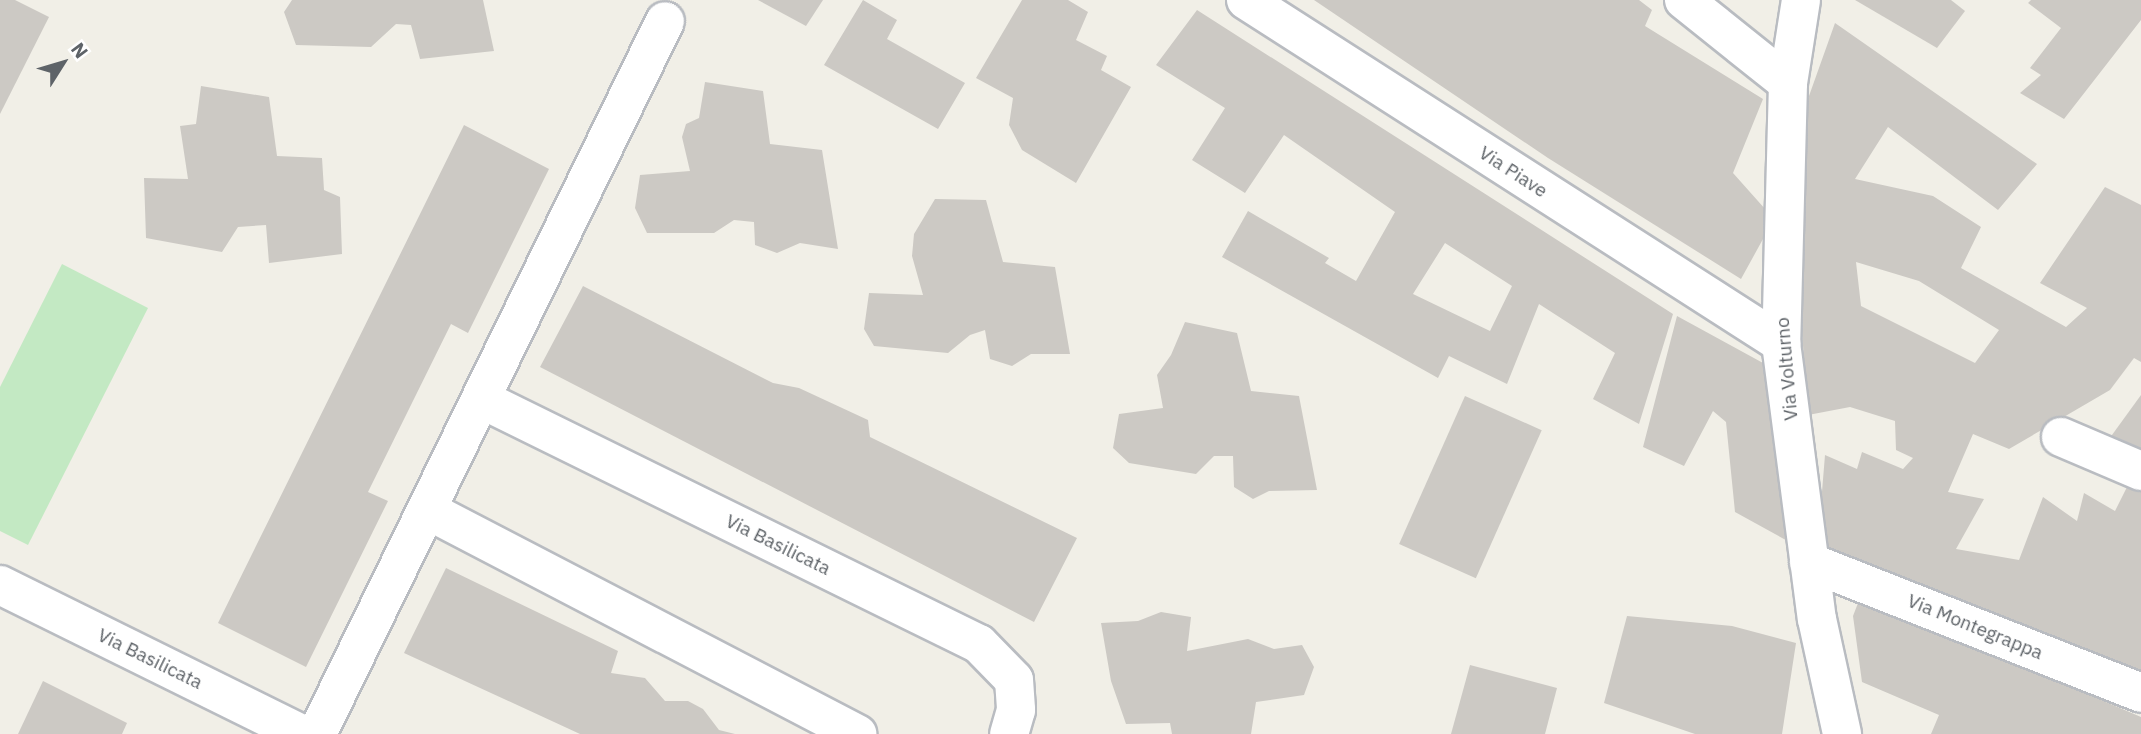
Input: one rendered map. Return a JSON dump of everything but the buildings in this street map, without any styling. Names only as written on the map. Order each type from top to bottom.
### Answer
[{"type":"street","name":"Via Piave","points":[[1246,0],[1781,343]]},
{"type":"street","points":[[1684,0],[1788,83]]},
{"type":"street","name":"Via Volturno","points":[[1801,0],[1788,83],[1781,343],[1810,562],[1842,734]]},
{"type":"street","points":[[317,734],[429,512],[665,21]]},
{"type":"street","name":"Via Basilicata","points":[[481,399],[979,644],[1014,680],[1016,710],[1009,734]]},
{"type":"street","points":[[2061,438],[2141,471]]},
{"type":"street","points":[[429,512],[858,734]]},
{"type":"street","name":"Via Montegrappa","points":[[1810,562],[2141,693]]},
{"type":"street","name":"Via Basilicata","points":[[0,585],[301,734]]},
{"type":"green space","points":[[62,264],[148,308],[28,545],[0,531],[0,387]]}]
